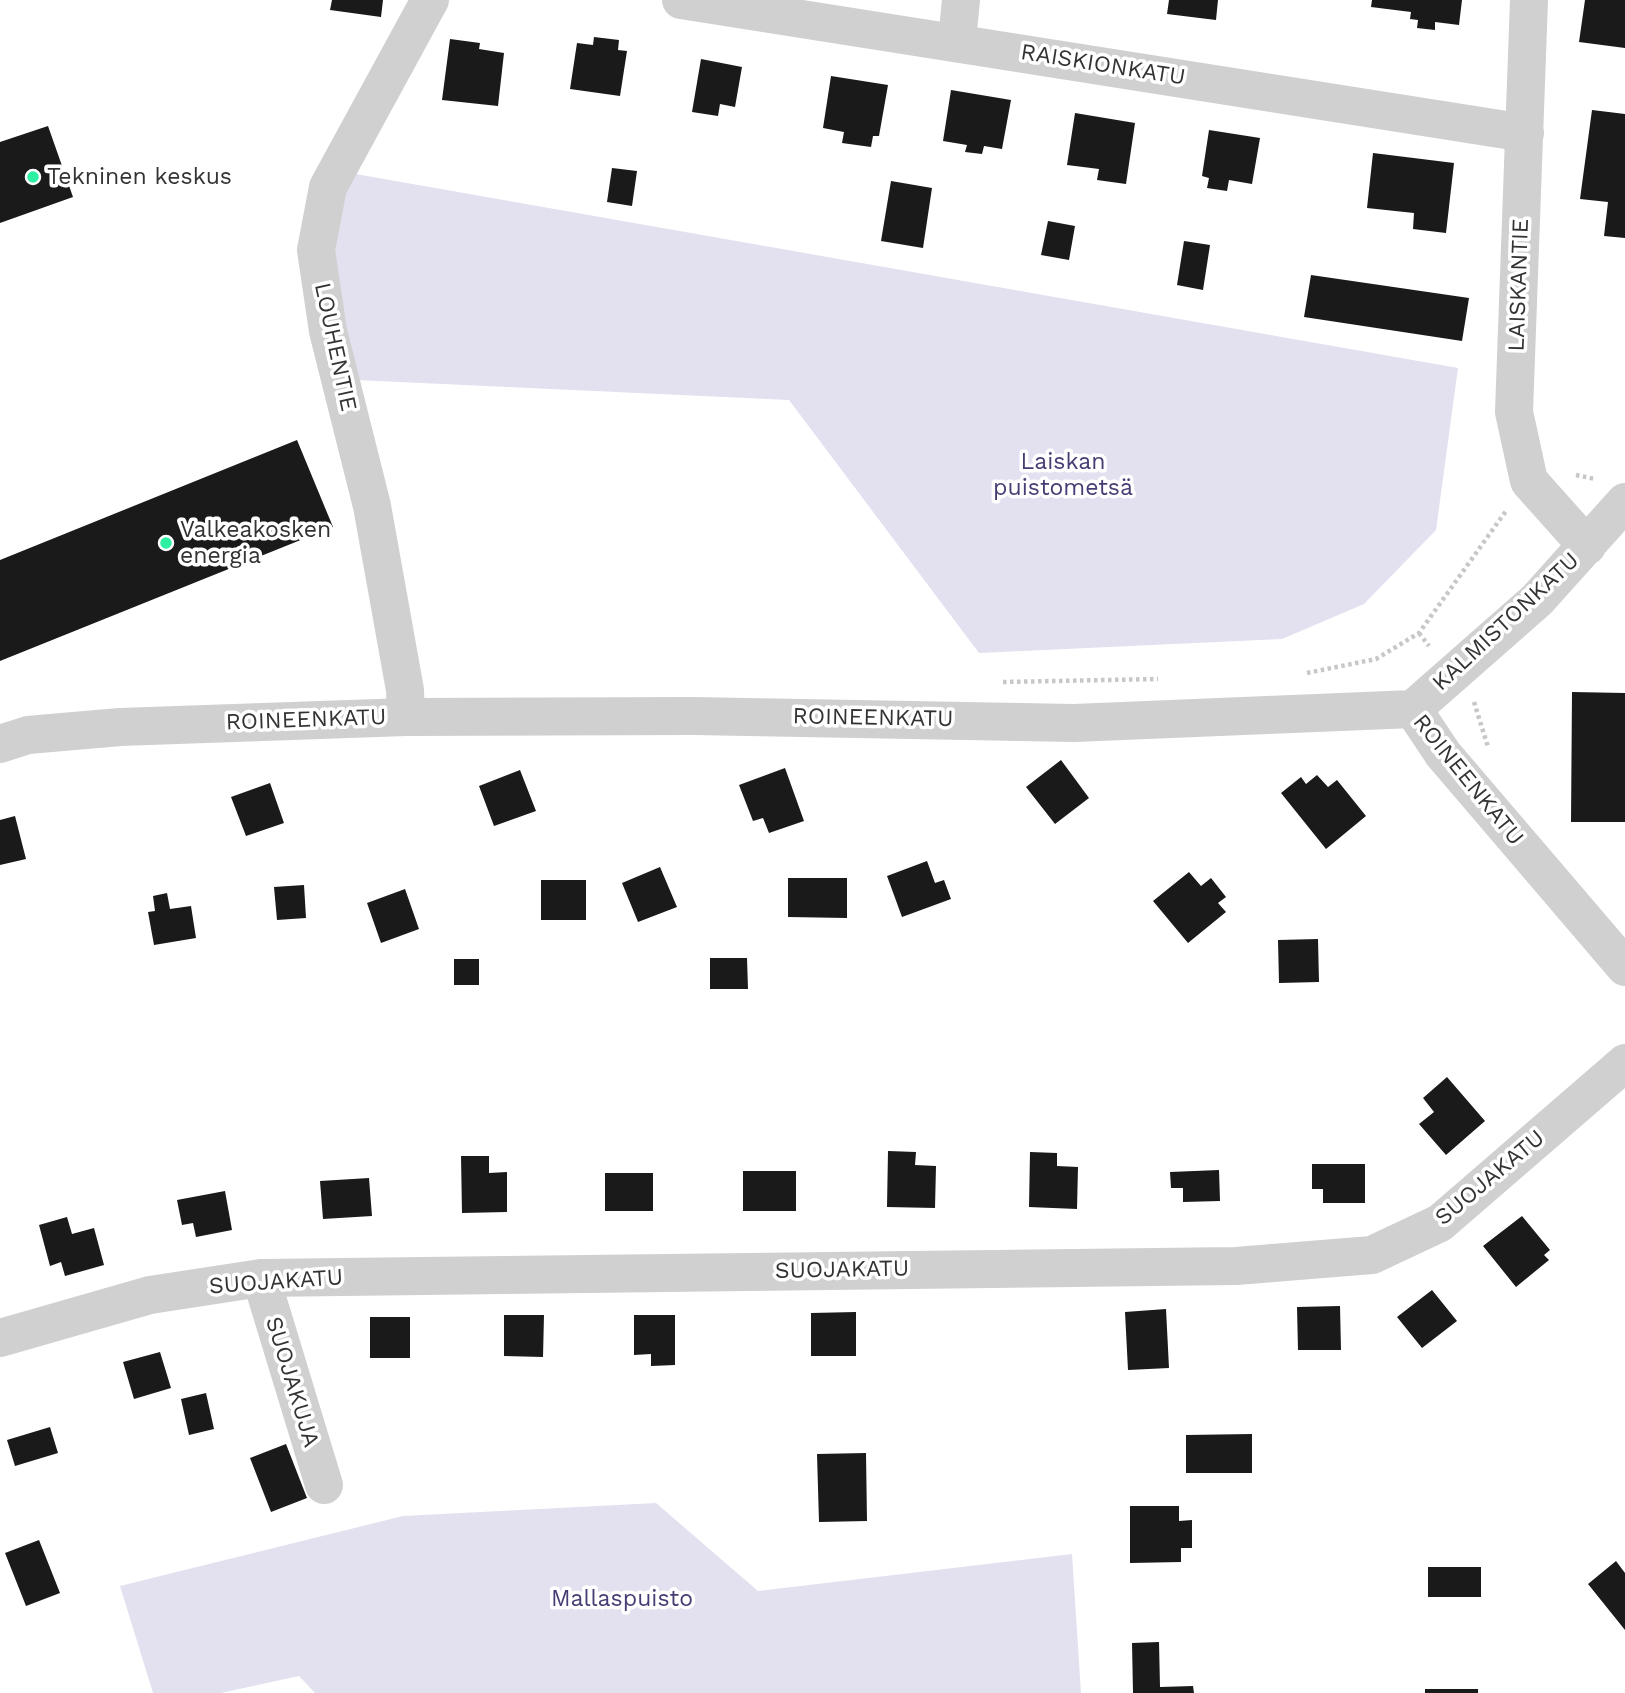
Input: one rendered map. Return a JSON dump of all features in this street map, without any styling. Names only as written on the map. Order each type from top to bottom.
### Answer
[{"type":"street","name":"LOUHENTIE","points":[[406,717],[405,690],[372,506],[328,331],[316,250],[328,187],[430,0]]},
{"type":"street","name":"RAISKIONKATU","points":[[681,0],[957,41],[1525,133]]},
{"type":"street","points":[[957,41],[961,0]]},
{"type":"street","name":"LAISKANTIE","points":[[1529,0],[1514,412],[1529,481],[1587,546]]},
{"type":"street","name":"KALMISTONKATU","points":[[1413,709],[1537,600],[1587,546],[1615,491]]},
{"type":"street","name":"ROINEENKATU","points":[[0,744],[28,735],[121,727],[406,717],[733,716],[1074,723],[1413,709],[1443,754],[1625,967]]},
{"type":"street","name":"SUOJAKATU","points":[[0,1338],[150,1295],[261,1278],[1236,1266],[1372,1255],[1440,1223],[1625,1063]]},
{"type":"street","name":"SUOJAKUJA","points":[[261,1278],[324,1485]]},
{"type":"path","points":[[1298,674],[1323,672],[1376,659],[1419,633],[1529,481],[1557,464],[1582,478],[1615,491]]},
{"type":"path","points":[[992,682],[1170,679]]},
{"type":"green space","name":"Laiskan puistometsä","points":[[350,173],[1458,368],[1436,530],[1364,604],[1282,639],[979,653],[789,400],[356,380],[336,277],[333,241]]},
{"type":"green space","name":"Mallaspuisto","points":[[656,1503],[758,1591],[1072,1554],[1081,1693],[315,1693],[299,1676],[221,1693],[153,1693],[120,1586],[403,1516]]},
{"type":"building","points":[[332,0],[383,0],[381,17],[330,10]]},
{"type":"building","points":[[1169,0],[1218,0],[1216,20],[1167,14]]},
{"type":"building","points":[[1372,0],[1462,0],[1459,25],[1435,22],[1435,30],[1417,28],[1418,20],[1410,19],[1411,12],[1371,7]]},
{"type":"building","points":[[1585,0],[1625,0],[1625,48],[1579,42]]},
{"type":"building","points":[[594,37],[619,40],[618,50],[627,51],[620,96],[570,89],[577,43],[593,45]]},
{"type":"building","points":[[450,39],[480,43],[479,49],[504,53],[498,106],[442,100]]},
{"type":"building","points":[[701,59],[742,67],[735,107],[720,104],[718,116],[692,112]]},
{"type":"building","points":[[831,76],[888,85],[879,136],[873,136],[871,147],[842,143],[844,132],[823,128]]},
{"type":"building","points":[[951,90],[1011,100],[1002,149],[984,146],[982,154],[965,152],[967,145],[943,141]]},
{"type":"building","points":[[1592,110],[1625,114],[1625,238],[1604,236],[1608,202],[1580,199]]},
{"type":"building","points":[[1075,113],[1135,123],[1126,184],[1097,180],[1099,169],[1067,165]]},
{"type":"building","name":"Tekninen keskus","points":[[48,126],[73,197],[0,223],[0,142]]},
{"type":"building","points":[[1209,130],[1260,138],[1252,184],[1229,180],[1227,191],[1207,188],[1209,178],[1202,176]]},
{"type":"building","points":[[1373,153],[1454,163],[1446,233],[1413,229],[1414,213],[1367,208]]},
{"type":"building","points":[[612,168],[637,171],[632,206],[607,202]]},
{"type":"building","points":[[891,181],[932,188],[923,248],[881,241]]},
{"type":"building","points":[[1048,221],[1075,226],[1069,260],[1041,255]]},
{"type":"building","points":[[1184,241],[1210,245],[1203,290],[1177,285]]},
{"type":"building","points":[[1311,275],[1469,298],[1462,341],[1304,317]]},
{"type":"building","name":"Valkeakosken energia","points":[[297,440],[333,527],[0,661],[0,560]]},
{"type":"building","points":[[1572,692],[1625,693],[1625,822],[1571,822]]},
{"type":"building","points":[[1061,760],[1089,798],[1055,824],[1026,787]]},
{"type":"building","points":[[785,768],[804,821],[769,833],[763,818],[753,821],[739,785]]},
{"type":"building","points":[[520,770],[536,811],[494,826],[479,786]]},
{"type":"building","points":[[1317,775],[1328,787],[1337,780],[1366,816],[1326,849],[1281,793],[1301,777],[1306,784]]},
{"type":"building","points":[[270,783],[284,823],[246,836],[231,797]]},
{"type":"building","points":[[15,816],[26,859],[0,865],[0,820]]},
{"type":"building","points":[[927,861],[935,883],[944,880],[951,899],[902,917],[887,876]]},
{"type":"building","points":[[660,867],[677,907],[638,922],[622,883]]},
{"type":"building","points":[[1189,872],[1201,886],[1211,878],[1226,897],[1218,903],[1226,912],[1188,943],[1153,901]]},
{"type":"building","points":[[788,878],[847,878],[847,918],[788,917]]},
{"type":"building","points":[[541,880],[586,880],[586,920],[541,920]]},
{"type":"building","points":[[304,885],[306,918],[277,920],[274,887]]},
{"type":"building","points":[[405,889],[419,929],[381,943],[367,903]]},
{"type":"building","points":[[167,893],[170,909],[191,906],[196,938],[154,945],[148,912],[155,911],[153,896]]},
{"type":"building","points":[[1318,939],[1319,982],[1279,983],[1278,940]]},
{"type":"building","points":[[710,958],[747,958],[748,989],[710,989]]},
{"type":"building","points":[[454,959],[479,959],[479,985],[454,985]]},
{"type":"building","points":[[1447,1077],[1485,1121],[1446,1155],[1419,1124],[1434,1112],[1423,1098]]},
{"type":"building","points":[[888,1151],[916,1152],[915,1165],[936,1166],[935,1208],[887,1207]]},
{"type":"building","points":[[1030,1152],[1057,1153],[1057,1166],[1078,1167],[1077,1209],[1029,1207]]},
{"type":"building","points":[[461,1156],[489,1156],[489,1173],[507,1172],[507,1212],[462,1213]]},
{"type":"building","points":[[1312,1164],[1365,1164],[1365,1203],[1323,1203],[1323,1189],[1312,1189]]},
{"type":"building","points":[[1219,1170],[1220,1201],[1183,1202],[1183,1188],[1171,1188],[1170,1172]]},
{"type":"building","points":[[743,1171],[796,1171],[796,1211],[743,1211]]},
{"type":"building","points":[[605,1173],[653,1173],[653,1211],[605,1211]]},
{"type":"building","points":[[369,1178],[372,1216],[323,1219],[320,1181]]},
{"type":"building","points":[[225,1191],[232,1230],[196,1237],[193,1223],[182,1225],[177,1200]]},
{"type":"building","points":[[1522,1216],[1550,1250],[1544,1255],[1549,1260],[1516,1287],[1483,1246]]},
{"type":"building","points":[[67,1217],[72,1234],[94,1228],[104,1265],[65,1276],[61,1262],[50,1266],[39,1225]]},
{"type":"building","points":[[1432,1290],[1457,1321],[1422,1348],[1397,1317]]},
{"type":"building","points":[[1340,1306],[1341,1350],[1298,1350],[1297,1307]]},
{"type":"building","points":[[1166,1309],[1169,1368],[1128,1370],[1125,1312]]},
{"type":"building","points":[[856,1312],[856,1356],[811,1356],[811,1313]]},
{"type":"building","points":[[504,1315],[544,1315],[543,1357],[504,1356]]},
{"type":"building","points":[[634,1315],[675,1315],[675,1365],[651,1366],[651,1354],[634,1355]]},
{"type":"building","points":[[370,1317],[410,1317],[410,1358],[370,1358]]},
{"type":"building","points":[[160,1352],[171,1388],[134,1399],[123,1362]]},
{"type":"building","points":[[206,1393],[214,1429],[189,1435],[181,1399]]},
{"type":"building","points":[[50,1427],[58,1453],[15,1466],[7,1440]]},
{"type":"building","points":[[1252,1434],[1252,1473],[1186,1473],[1186,1435]]},
{"type":"building","points":[[286,1444],[307,1498],[271,1512],[250,1458]]},
{"type":"building","points":[[866,1453],[867,1521],[819,1522],[817,1454]]},
{"type":"building","points":[[1130,1506],[1179,1506],[1179,1521],[1192,1520],[1192,1548],[1181,1548],[1181,1562],[1130,1563]]},
{"type":"building","points":[[39,1540],[60,1593],[26,1606],[5,1553]]},
{"type":"building","points":[[1616,1561],[1625,1573],[1625,1630],[1588,1584]]},
{"type":"building","points":[[1428,1567],[1481,1567],[1481,1597],[1428,1597]]},
{"type":"building","points":[[1159,1642],[1160,1687],[1193,1686],[1194,1693],[1133,1693],[1132,1643]]},
{"type":"building","points":[[1425,1689],[1478,1689],[1478,1693],[1425,1693]]},
{"type":"place","name":"Tekninen keskus","points":[[33,177]]},
{"type":"place","name":"Valkeakosken energia","points":[[166,543]]}]
